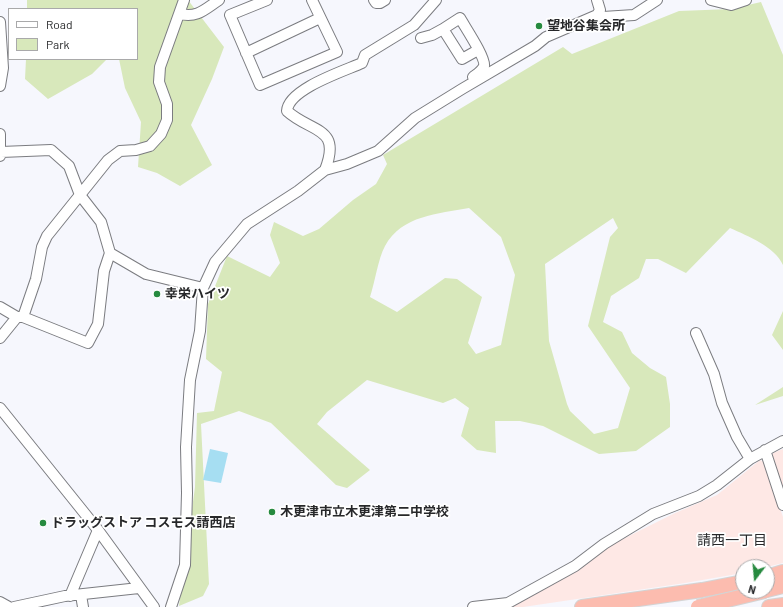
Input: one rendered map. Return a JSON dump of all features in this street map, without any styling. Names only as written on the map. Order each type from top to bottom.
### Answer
[{"type":"highway","points":[[775,584],[783,572]]},
{"type":"highway","points":[[582,607],[702,590],[735,584]]},
{"type":"highway","points":[[698,607],[735,597]]},
{"type":"highway","points":[[769,607],[783,605]]},
{"type":"street","points":[[0,338],[20,317],[36,279],[42,247],[47,236],[108,160],[120,151],[136,150],[150,146],[161,134],[168,120],[167,104],[159,82],[160,67],[184,0]]},
{"type":"street","points":[[180,14],[191,17],[200,13],[219,0]]},
{"type":"street","points":[[267,0],[230,16],[260,85],[337,52],[312,0]]},
{"type":"street","points":[[374,0],[376,3],[380,3],[385,0]]},
{"type":"street","points":[[326,170],[331,155],[326,135],[318,129],[297,120],[287,111],[288,105],[301,91],[362,63],[365,55],[414,25],[436,0]]},
{"type":"street","points":[[171,607],[185,565],[187,493],[186,447],[190,380],[200,331],[203,288],[215,262],[246,224],[298,191],[326,170],[347,164],[378,151],[415,118],[535,46],[546,37],[597,15],[600,10],[597,0]]},
{"type":"street","points":[[597,15],[603,17],[634,15],[657,0]]},
{"type":"street","points":[[711,0],[731,6],[746,0]]},
{"type":"street","points":[[246,53],[320,18]]},
{"type":"street","points":[[421,38],[432,35],[460,18],[484,61],[484,67],[481,72],[465,84],[462,89]]},
{"type":"street","points":[[0,22],[4,68],[0,86]]},
{"type":"street","points":[[443,29],[462,59],[478,50]]},
{"type":"street","points":[[0,134],[1,154],[51,150],[69,166],[80,195],[101,222],[110,253],[104,271],[98,324],[88,343],[0,308]]},
{"type":"street","points":[[110,253],[146,274],[203,288]]},
{"type":"street","points":[[696,333],[714,374],[725,410],[737,437],[750,459]]},
{"type":"street","points":[[1,412],[98,530],[154,607]]},
{"type":"street","points":[[473,607],[508,603],[575,566],[604,544],[653,514],[699,496],[711,489],[750,459],[783,441]]},
{"type":"street","points":[[765,450],[783,505]]},
{"type":"street","points":[[70,596],[98,530]]},
{"type":"street","points":[[14,607],[70,596],[139,588]]},
{"type":"street","points":[[81,595],[83,607]]},
{"type":"street","points":[[0,602],[9,607]]},
{"type":"shaded area","points":[[783,449],[783,495],[771,457],[773,453]]},
{"type":"shaded area","points":[[760,460],[764,462],[783,517],[783,563],[775,565],[775,559],[735,559],[735,574],[523,607],[507,607],[605,548],[673,514],[717,495]]},
{"type":"green space","points":[[27,0],[188,0],[224,47],[212,79],[191,125],[212,165],[180,186],[157,173],[138,167],[141,122],[125,88],[119,60],[138,60],[138,8],[27,8]]},
{"type":"green space","points":[[761,2],[783,55],[783,265],[774,253],[767,247],[753,238],[730,228],[686,273],[658,259],[646,259],[639,278],[611,296],[603,322],[622,332],[632,353],[650,368],[666,377],[670,404],[670,427],[636,451],[599,454],[543,426],[520,421],[495,421],[496,453],[477,450],[461,436],[469,408],[455,398],[443,403],[367,380],[327,412],[317,424],[370,470],[347,488],[336,485],[271,423],[239,411],[201,424],[209,584],[203,596],[179,606],[195,487],[197,413],[214,411],[222,372],[206,359],[208,304],[227,256],[270,277],[280,263],[270,235],[274,222],[303,236],[319,229],[353,200],[376,184],[387,164],[383,155],[563,47],[572,54],[679,11],[731,9]],"holes":[[[469,208],[501,237],[515,275],[501,345],[476,354],[468,343],[482,297],[457,279],[445,278],[397,312],[370,297],[378,264],[385,246],[392,236],[411,222],[433,214]],[[613,218],[618,228],[610,237],[588,326],[630,388],[618,428],[594,434],[570,411],[567,404],[549,341],[545,264]]]},
{"type":"green space","points":[[26,60],[106,60],[92,74],[48,99],[25,79]]},
{"type":"green space","points":[[783,311],[783,350],[772,335]]},
{"type":"green space","points":[[783,387],[783,396],[755,405]]},
{"type":"water","points":[[210,449],[228,453],[221,483],[203,480]]},
{"type":"place","name":"望地谷集会所","points":[[539,26]]},
{"type":"place","name":"幸栄ハイツ","points":[[157,294]]},
{"type":"place","name":"木更津市立木更津第二中学校","points":[[272,512]]},
{"type":"place","name":"ドラッグストア コスモス請西店","points":[[43,523]]},
{"type":"district","name":"請西一丁目","points":[[732,540]]}]
